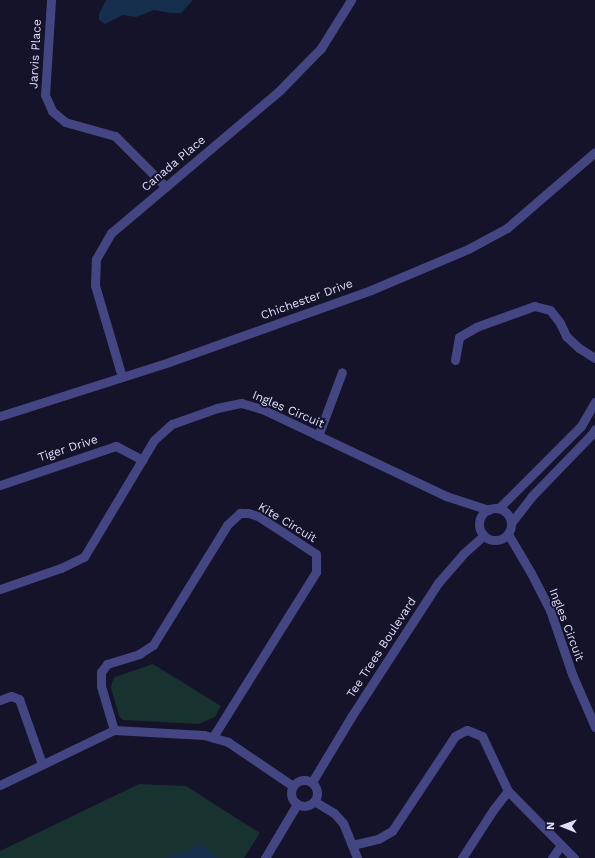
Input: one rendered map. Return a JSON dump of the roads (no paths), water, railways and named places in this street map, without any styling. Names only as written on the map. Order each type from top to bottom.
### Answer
[{"type":"street","name":"Jarvis Place","points":[[51,0],[45,95],[52,111],[65,122],[115,136],[166,187]]},
{"type":"street","name":"Canada Place","points":[[122,378],[94,285],[96,259],[112,233],[280,90],[321,48],[351,0]]},
{"type":"street","name":"Chichester Drive","points":[[0,416],[122,378],[371,290],[468,249],[507,228],[595,152]]},
{"type":"street","points":[[455,360],[459,337],[476,327],[534,306],[550,310],[560,323],[566,336],[579,348],[595,358]]},
{"type":"street","points":[[318,436],[342,372]]},
{"type":"street","points":[[595,402],[581,426],[499,508],[489,510],[480,519],[480,525],[484,535],[494,540],[500,540],[508,534],[511,522],[531,498],[591,435],[595,428]]},
{"type":"street","name":"Ingles Circuit","points":[[0,589],[61,568],[84,557],[154,440],[172,424],[217,408],[241,403],[262,409],[446,496],[489,510]]},
{"type":"street","name":"Tiger Drive","points":[[0,484],[116,446],[142,460]]},
{"type":"street","points":[[499,508],[505,512],[511,522]]},
{"type":"street","name":"Kite Circuit","points":[[114,730],[101,686],[101,672],[107,664],[139,654],[153,645],[227,525],[240,513],[248,513],[258,516],[316,554],[316,572],[214,737]]},
{"type":"street","name":"Ingles Circuit","points":[[508,534],[531,573],[550,610],[586,708],[595,727]]},
{"type":"street","name":"Tee Trees Boulevard","points":[[312,782],[351,717],[438,583],[463,554],[484,535]]},
{"type":"street","points":[[0,700],[11,696],[19,700],[42,764]]},
{"type":"street","points":[[586,708],[595,704]]},
{"type":"street","points":[[0,785],[114,730],[204,734],[214,737],[228,742],[293,786]]},
{"type":"street","points":[[352,845],[378,839],[392,831],[455,736],[467,730],[482,736],[508,791],[574,858]]},
{"type":"street","points":[[299,781],[312,782],[317,793],[314,801],[306,806],[297,804],[291,794],[293,786],[299,781]]},
{"type":"street","points":[[462,858],[493,810],[508,791]]},
{"type":"street","points":[[314,801],[334,813],[343,823],[357,858]]},
{"type":"street","points":[[265,858],[297,804]]},
{"type":"street","points":[[552,858],[561,845]]},
{"type":"water","points":[[106,0],[193,0],[181,13],[154,10],[136,17],[123,15],[105,24],[99,20],[99,14]]},
{"type":"water","points":[[196,845],[203,846],[218,858],[167,858],[172,854],[186,852]]}]
